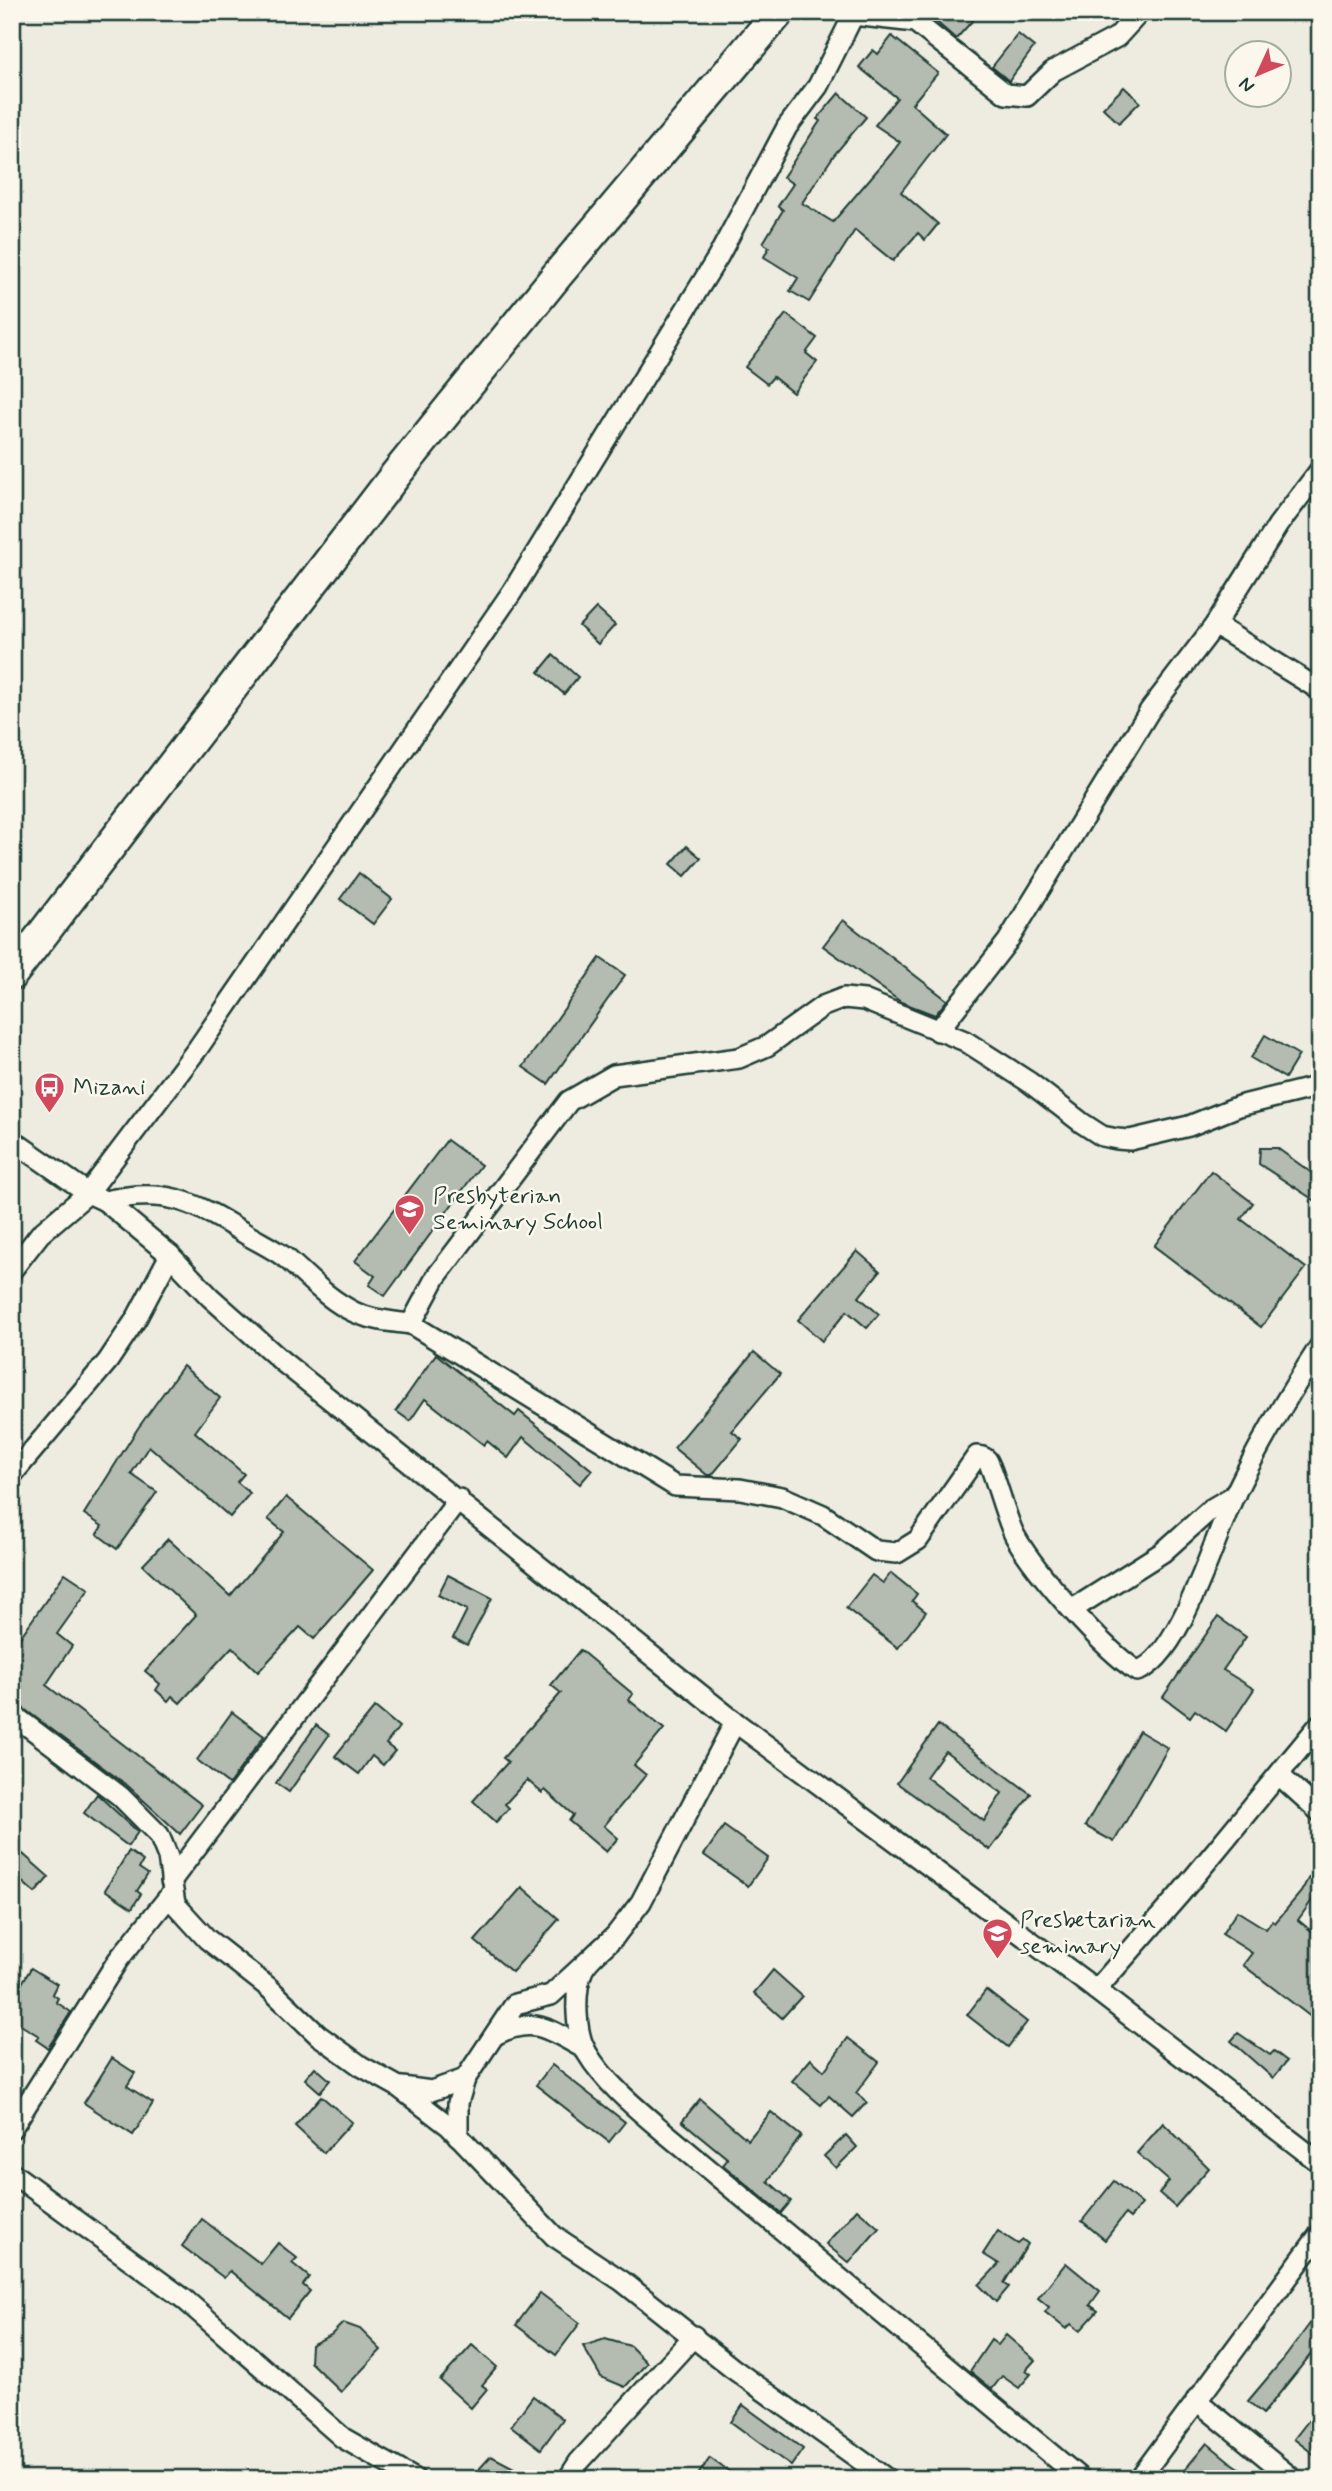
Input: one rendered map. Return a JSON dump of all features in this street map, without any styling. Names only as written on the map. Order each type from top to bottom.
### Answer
[{"type":"highway","points":[[12,974],[397,473],[558,274],[779,12]]},
{"type":"street","points":[[12,1270],[40,1234],[97,1197],[512,592],[719,257],[787,127],[818,86],[854,13],[915,22],[1006,94],[1021,97],[1031,93],[1053,71],[1069,60],[1102,47],[1117,37],[1140,12]]},
{"type":"street","points":[[938,1031],[1008,941],[1150,710],[1214,625],[1278,525],[1320,470]]},
{"type":"street","points":[[1214,625],[1320,690]]},
{"type":"street","points":[[411,1324],[436,1277],[569,1101],[614,1075],[739,1058],[767,1046],[823,1006],[851,997],[965,1041],[1028,1082],[1102,1136],[1117,1139],[1130,1140],[1189,1126],[1239,1106],[1320,1086]]},
{"type":"street","points":[[12,1140],[97,1197],[170,1255],[210,1297],[283,1362],[459,1499],[735,1722],[1096,1990],[1320,2163]]},
{"type":"street","points":[[97,1197],[158,1194],[190,1202],[216,1214],[285,1257],[327,1297],[355,1313],[411,1324],[675,1486],[740,1489],[782,1497],[823,1514],[876,1551],[897,1553],[918,1540],[977,1456],[983,1457],[988,1461],[997,1494],[1014,1535],[1041,1575],[1129,1666],[1137,1671],[1146,1669],[1180,1622],[1235,1495],[1320,1346]]},
{"type":"street","points":[[12,1475],[108,1361],[136,1319],[170,1255]]},
{"type":"street","points":[[1073,1609],[1163,1552],[1211,1509],[1235,1495]]},
{"type":"street","points":[[12,2128],[118,1960],[459,1499]]},
{"type":"street","points":[[12,1714],[90,1772],[143,1817],[159,1835],[181,1913],[206,1939],[268,1987],[318,2035],[361,2066],[397,2085],[458,2136],[554,2236],[622,2281],[732,2368],[887,2479]]},
{"type":"street","points":[[735,1722],[641,1902],[582,1971],[578,2008],[580,2037],[585,2049],[644,2115],[1081,2479]]},
{"type":"street","points":[[1096,1990],[1279,1776],[1320,1724]]},
{"type":"street","points":[[1279,1776],[1320,1812]]},
{"type":"street","points":[[458,2136],[458,2103],[465,2079],[515,2004],[551,1995],[614,1936]]},
{"type":"street","points":[[497,2034],[513,2026],[528,2024],[551,2031],[585,2049]]},
{"type":"street","points":[[397,2085],[431,2091],[465,2079]]},
{"type":"street","points":[[12,2173],[184,2299],[343,2438],[415,2479]]},
{"type":"street","points":[[1139,2479],[1320,2234]]},
{"type":"street","points":[[568,2479],[579,2462],[694,2336]]},
{"type":"street","points":[[1196,2400],[1293,2479]]},
{"type":"building","points":[[925,12],[963,12],[973,20],[956,39]]},
{"type":"building","points":[[1018,34],[1034,47],[1009,81],[992,67]]},
{"type":"building","points":[[892,36],[938,73],[912,104],[946,134],[901,192],[938,224],[925,240],[918,233],[893,261],[855,230],[809,302],[790,291],[798,278],[764,257],[769,247],[763,243],[783,210],[778,206],[793,184],[783,177],[820,121],[817,119],[839,93],[866,117],[834,155],[802,203],[833,222],[891,154],[900,142],[875,125],[897,98],[859,67],[873,50],[878,54]]},
{"type":"building","points":[[1124,87],[1140,102],[1119,123],[1103,108]]},
{"type":"building","points":[[786,314],[817,338],[806,353],[817,362],[793,393],[773,377],[767,384],[745,367]]},
{"type":"building","points":[[596,608],[615,625],[598,644],[579,626]]},
{"type":"building","points":[[553,655],[578,677],[564,694],[539,672]]},
{"type":"building","points":[[687,846],[701,858],[685,876],[671,864]]},
{"type":"building","points":[[359,873],[392,899],[373,924],[340,899]]},
{"type":"building","points":[[843,920],[947,1000],[935,1015],[901,1002],[823,946]]},
{"type":"building","points":[[600,958],[625,975],[548,1084],[523,1067]]},
{"type":"building","points":[[1265,1035],[1299,1055],[1285,1078],[1251,1058]]},
{"type":"building","points":[[447,1140],[481,1165],[385,1296],[369,1285],[375,1276],[355,1261]]},
{"type":"building","points":[[1260,1148],[1277,1148],[1320,1179],[1320,1204],[1259,1164]]},
{"type":"building","points":[[1211,1171],[1253,1203],[1241,1219],[1306,1268],[1261,1327],[1154,1246]]},
{"type":"building","points":[[857,1251],[880,1271],[859,1297],[879,1314],[867,1328],[847,1311],[822,1341],[798,1320]]},
{"type":"building","points":[[754,1352],[780,1374],[732,1431],[742,1439],[712,1475],[707,1475],[674,1448]]},
{"type":"building","points":[[436,1354],[515,1416],[519,1411],[592,1470],[580,1484],[523,1437],[508,1458],[487,1441],[484,1445],[425,1399],[410,1421],[396,1411]]},
{"type":"building","points":[[183,1366],[220,1398],[195,1432],[244,1474],[237,1482],[250,1493],[230,1517],[149,1446],[131,1474],[157,1492],[117,1549],[97,1534],[102,1526],[84,1514],[138,1428]]},
{"type":"building","points":[[286,1497],[373,1570],[314,1639],[300,1627],[258,1672],[232,1647],[180,1703],[172,1696],[168,1701],[156,1690],[160,1684],[145,1671],[196,1615],[143,1565],[168,1539],[230,1596],[284,1532],[268,1519]]},
{"type":"building","points":[[65,1573],[89,1589],[57,1634],[72,1646],[46,1685],[202,1805],[180,1834],[128,1786],[12,1700],[12,1649]]},
{"type":"building","points":[[891,1573],[917,1594],[912,1601],[926,1612],[898,1648],[846,1608],[872,1575],[883,1583]]},
{"type":"building","points":[[448,1575],[492,1598],[467,1645],[453,1638],[467,1610],[438,1595]]},
{"type":"building","points":[[1218,1617],[1246,1637],[1223,1670],[1254,1689],[1226,1731],[1195,1710],[1190,1717],[1163,1697]]},
{"type":"building","points":[[580,1650],[633,1694],[629,1700],[664,1729],[634,1765],[646,1775],[604,1826],[618,1838],[606,1852],[569,1821],[573,1815],[545,1790],[542,1793],[527,1780],[505,1804],[509,1808],[496,1822],[473,1801],[508,1762],[503,1758],[561,1693],[551,1685]]},
{"type":"building","points":[[375,1707],[399,1727],[386,1744],[395,1751],[383,1765],[372,1756],[359,1774],[335,1756]]},
{"type":"building","points":[[232,1712],[264,1736],[229,1784],[197,1760]]},
{"type":"building","points":[[316,1725],[329,1735],[289,1792],[276,1783]]},
{"type":"building","points":[[938,1725],[1031,1794],[990,1850],[897,1783]],"holes":[[[945,1751],[1002,1793],[984,1821],[926,1777]]]},
{"type":"building","points":[[1139,1731],[1168,1748],[1114,1842],[1085,1826]]},
{"type":"building","points":[[97,1794],[138,1832],[128,1846],[84,1813]]},
{"type":"building","points":[[724,1826],[768,1858],[748,1886],[704,1855]]},
{"type":"building","points":[[129,1851],[143,1861],[139,1868],[148,1874],[137,1891],[141,1894],[132,1908],[105,1890]]},
{"type":"building","points":[[23,1854],[49,1877],[35,1893],[12,1873],[12,1866]]},
{"type":"building","points":[[1315,1875],[1320,1879],[1320,1889],[1298,1920],[1320,1938],[1320,2024],[1243,1965],[1252,1953],[1222,1934],[1237,1911],[1266,1929],[1272,1921],[1275,1923],[1301,1892],[1309,1877],[1312,1879]]},
{"type":"building","points":[[522,1887],[559,1919],[512,1972],[475,1941]]},
{"type":"building","points":[[31,1968],[57,1984],[52,1994],[58,1998],[56,2002],[71,2012],[48,2048],[36,2040],[39,2036],[12,2020],[12,2000]]},
{"type":"building","points":[[773,1970],[802,1996],[782,2018],[754,1993]]},
{"type":"building","points":[[986,1990],[1027,2022],[1008,2047],[967,2015]]},
{"type":"building","points":[[1238,2033],[1270,2055],[1274,2051],[1287,2061],[1273,2078],[1231,2041]]},
{"type":"building","points":[[848,2038],[879,2062],[856,2093],[867,2102],[853,2117],[829,2096],[821,2105],[792,2081],[811,2059],[824,2071]]},
{"type":"building","points":[[112,2058],[135,2073],[127,2086],[153,2103],[133,2135],[84,2103]]},
{"type":"building","points":[[552,2065],[625,2122],[609,2142],[536,2085]]},
{"type":"building","points":[[315,2067],[330,2080],[320,2092],[305,2079]]},
{"type":"building","points":[[321,2096],[352,2122],[324,2153],[295,2126]]},
{"type":"building","points":[[700,2099],[748,2140],[771,2112],[801,2136],[768,2181],[791,2201],[781,2213],[723,2165],[728,2159],[682,2121]]},
{"type":"building","points":[[1163,2123],[1209,2168],[1175,2207],[1159,2193],[1169,2181],[1137,2153]]},
{"type":"building","points":[[846,2135],[857,2147],[836,2168],[824,2156]]},
{"type":"building","points":[[1114,2181],[1142,2204],[1130,2218],[1125,2214],[1105,2240],[1082,2221]]},
{"type":"building","points":[[857,2209],[879,2228],[849,2263],[826,2244]]},
{"type":"building","points":[[202,2219],[261,2264],[278,2243],[297,2258],[292,2263],[309,2277],[303,2285],[310,2291],[288,2318],[230,2271],[224,2278],[182,2246]]},
{"type":"building","points":[[998,2231],[1018,2244],[1023,2240],[1028,2244],[1004,2283],[1009,2287],[996,2302],[979,2285],[999,2264],[983,2254]]},
{"type":"building","points":[[1066,2263],[1100,2291],[1090,2305],[1098,2311],[1080,2331],[1071,2324],[1066,2329],[1045,2312],[1049,2307],[1038,2298]]},
{"type":"building","points":[[540,2293],[580,2323],[556,2355],[516,2325]]},
{"type":"building","points":[[1320,2310],[1320,2343],[1263,2414],[1248,2401]]},
{"type":"building","points":[[343,2323],[360,2329],[381,2350],[341,2392],[310,2362],[311,2345],[331,2335]]},
{"type":"building","points":[[1006,2335],[1035,2360],[1026,2370],[1031,2374],[1019,2388],[1002,2376],[992,2389],[970,2371],[991,2340],[998,2345]]},
{"type":"building","points":[[605,2339],[630,2346],[647,2363],[625,2387],[601,2377],[583,2346]]},
{"type":"building","points":[[472,2345],[497,2367],[482,2385],[487,2389],[471,2408],[440,2380]]},
{"type":"building","points":[[533,2396],[563,2419],[541,2449],[511,2426]]},
{"type":"building","points":[[743,2405],[803,2449],[791,2466],[731,2422]]},
{"type":"building","points":[[1320,2406],[1320,2459],[1294,2439]]},
{"type":"building","points":[[1207,2443],[1229,2461],[1256,2479],[1177,2479]]},
{"type":"building","points":[[491,2456],[516,2469],[507,2479],[470,2479]]},
{"type":"building","points":[[710,2458],[739,2479],[695,2479]]},
{"type":"place","name":"Mizani","points":[[50,1115]]},
{"type":"place","name":"Presbyterian Seminary School","points":[[410,1237]]},
{"type":"place","name":"Presbetarian seminary","points":[[997,1961]]}]
